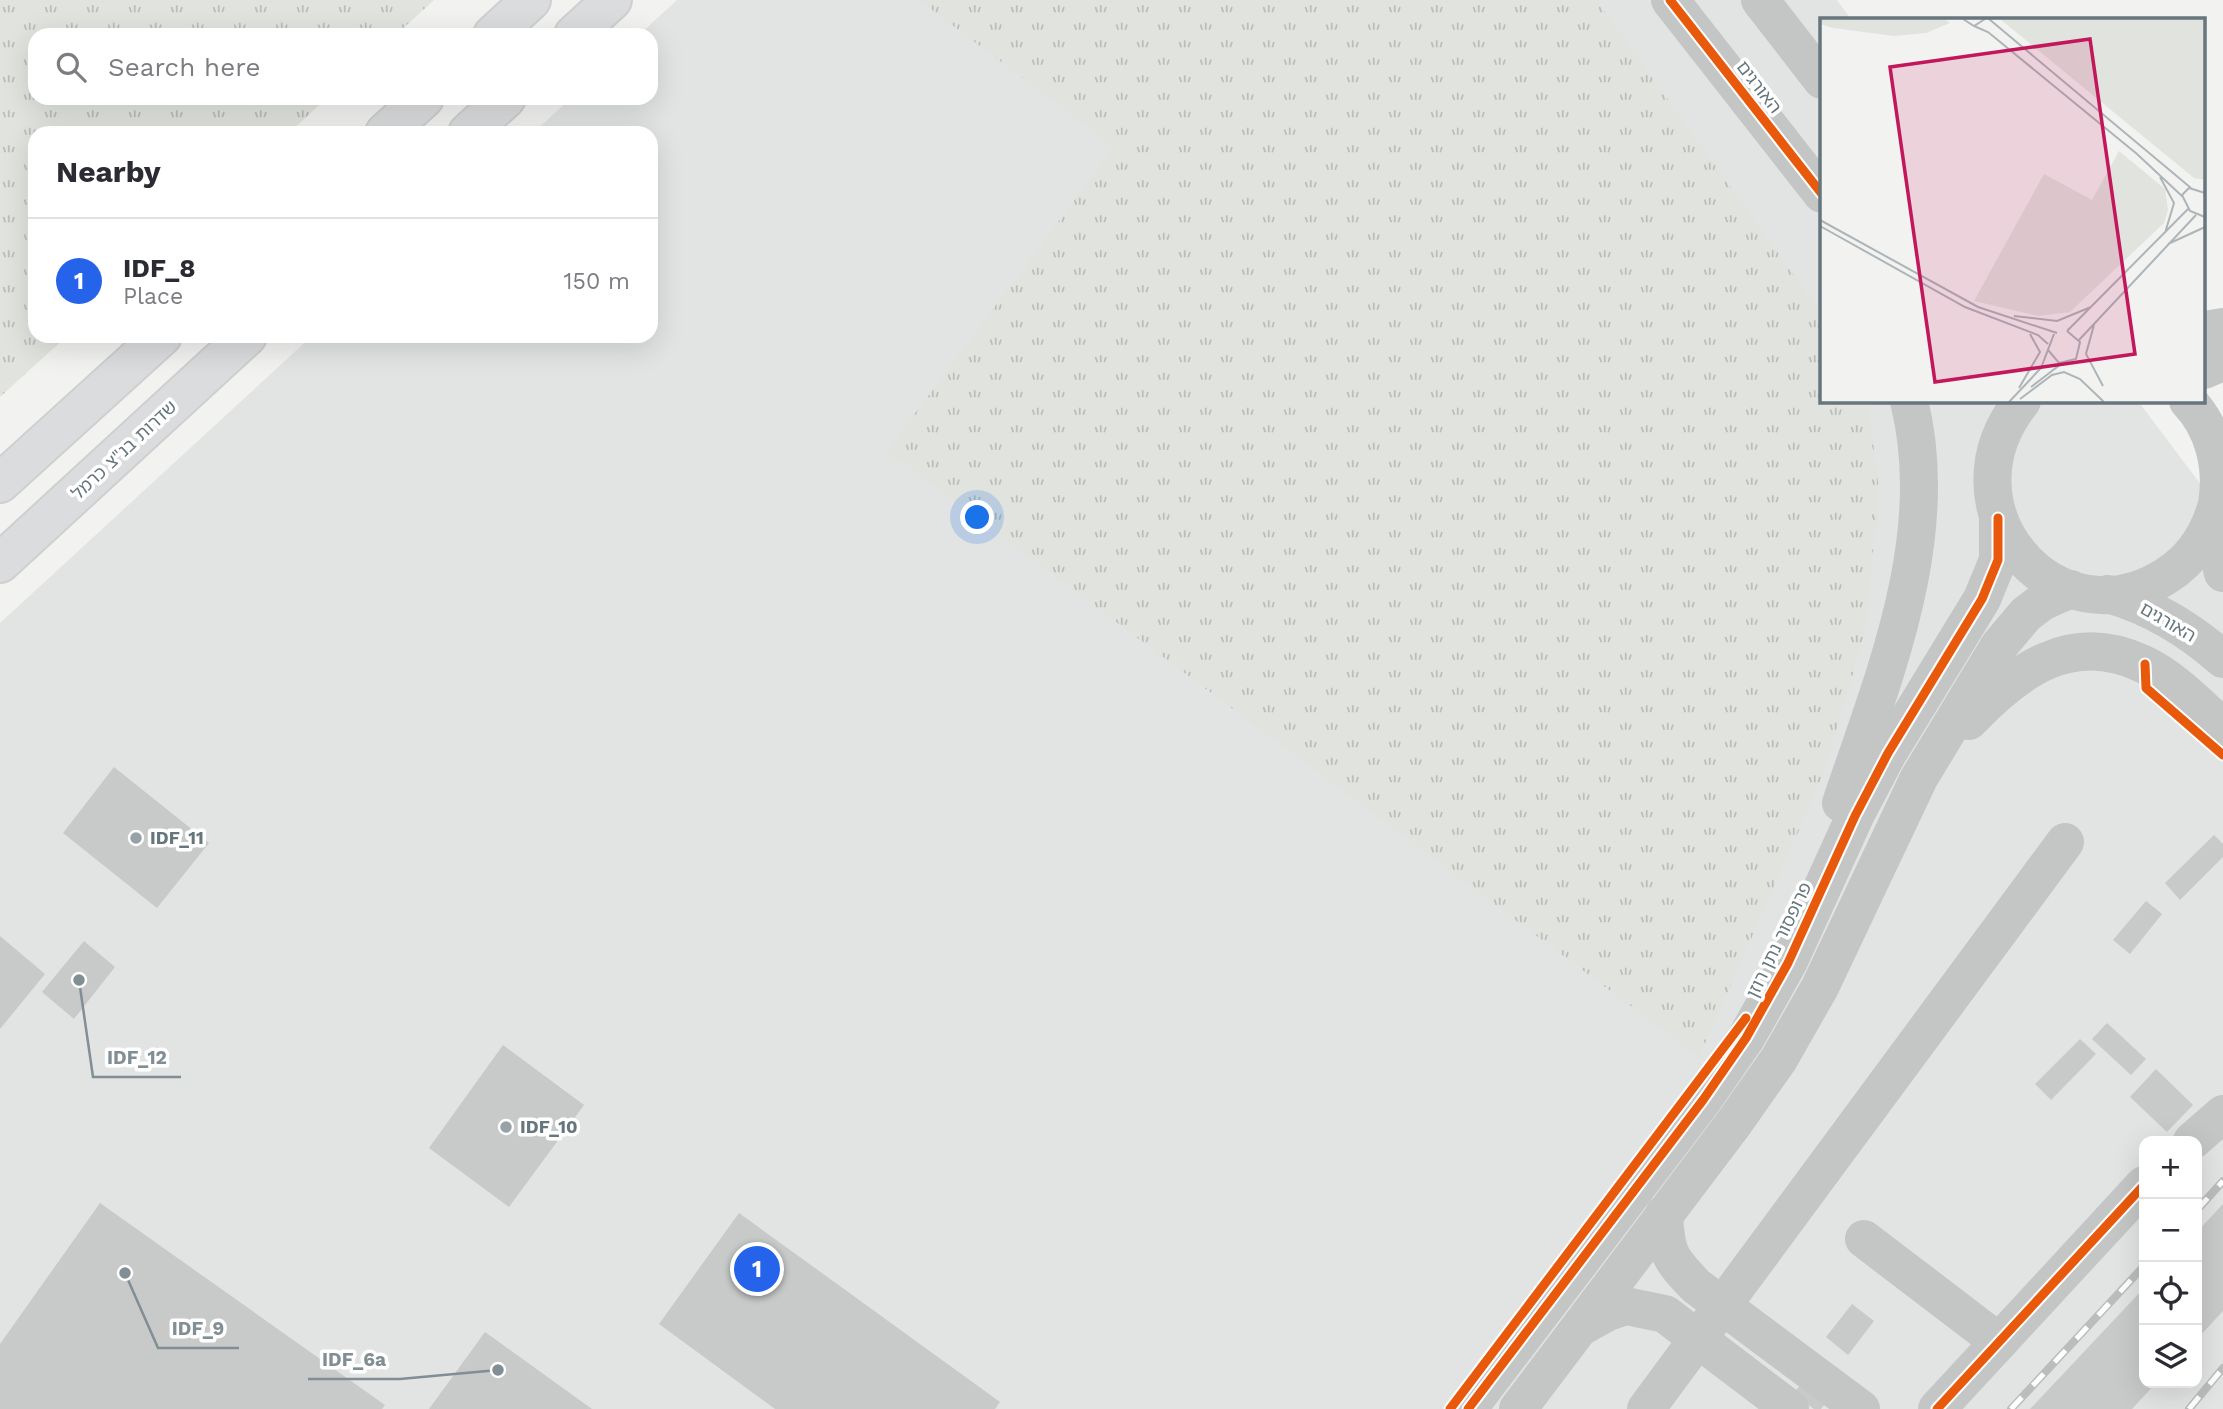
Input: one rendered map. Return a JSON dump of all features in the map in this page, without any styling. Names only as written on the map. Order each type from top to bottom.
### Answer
[{"type":"main road","points":[[501,28],[531,0]]},
{"type":"main road","points":[[582,28],[612,0]]},
{"type":"main road","points":[[393,126],[416,105]]},
{"type":"main road","points":[[476,126],[498,105]]},
{"type":"main road","points":[[0,483],[154,343]]},
{"type":"main road","name":"שדרות בנ\"צ כרמל","points":[[0,564],[239,343]]},
{"type":"street","name":"האורגים","points":[[1670,0],[1816,189]]},
{"type":"street","points":[[1760,0],[1820,77]]},
{"type":"street","points":[[2206,369],[2223,362]]},
{"type":"street","points":[[1788,963],[1889,657],[1910,576],[1920,506],[1917,435],[1909,402]]},
{"type":"street","points":[[1983,402],[1991,413],[1997,445]]},
{"type":"street","points":[[1998,518],[1991,482],[1997,445],[2003,429],[2021,402]]},
{"type":"street","points":[[2189,402],[2197,410],[2210,433],[2218,459],[2220,481],[2216,535],[2223,573]]},
{"type":"street","points":[[1518,1409],[1734,1123],[1779,1059],[1820,986],[1919,778],[1999,646],[2026,614],[2042,603],[2090,592],[2143,588],[2174,571],[2193,552],[2208,530],[2220,481]]},
{"type":"street","name":"האורגים","points":[[1998,518],[2014,548],[2039,573],[2090,592],[2134,602],[2175,622],[2223,659]]},
{"type":"street","name":"פרופסור נתן רוזן","points":[[1468,1409],[1703,1100],[1746,1038],[1788,963],[1855,816],[1883,763],[1982,598],[1998,559],[1998,518]]},
{"type":"street","points":[[1919,778],[1977,713],[2014,680],[2062,654],[2089,650],[2116,653],[2145,664],[2175,685],[2223,727]]},
{"type":"street","points":[[1646,1409],[2065,842]]},
{"type":"street","points":[[2198,1136],[2223,1114]]},
{"type":"street","points":[[1937,1409],[2139,1190]]},
{"type":"street","points":[[1664,1214],[1666,1245],[1673,1262],[1696,1286],[1861,1409]]},
{"type":"street","points":[[1864,1239],[1999,1342]]},
{"type":"street","points":[[1579,1328],[1608,1312],[1626,1306],[1665,1314],[1790,1409]]},
{"type":"shaded area","points":[[677,0],[1837,0],[1850,18],[1820,18],[1820,402],[2139,402],[2223,514],[2223,1409],[0,1409],[0,623],[304,343],[658,343],[658,126],[541,126],[563,105],[658,105],[658,28],[647,28]]},
{"type":"green space","points":[[0,0],[434,0],[404,28],[28,28],[28,105],[319,105],[297,126],[28,126],[28,343],[59,343],[0,397]]},
{"type":"green space","points":[[919,0],[1596,0],[1820,311],[1820,402],[1868,402],[1879,491],[1865,633],[1822,778],[1699,1057],[887,451],[1114,147]]},
{"type":"building","name":"IDF_11","points":[[114,767],[209,843],[157,908],[63,833]]},
{"type":"building","points":[[2214,835],[2223,844],[2223,857],[2180,900],[2165,883]]},
{"type":"building","points":[[2146,901],[2162,914],[2130,954],[2113,940]]},
{"type":"building","points":[[0,936],[45,974],[0,1029]]},
{"type":"building","points":[[84,941],[115,967],[74,1019],[42,992]]},
{"type":"building","points":[[2107,1023],[2146,1059],[2131,1075],[2092,1039]]},
{"type":"building","points":[[2080,1039],[2096,1054],[2051,1100],[2035,1084]]},
{"type":"building","name":"IDF_10","points":[[503,1045],[584,1105],[509,1207],[429,1148]]},
{"type":"building","points":[[2156,1069],[2193,1105],[2167,1132],[2130,1097]]},
{"type":"building","points":[[100,1203],[385,1405],[382,1409],[0,1409],[0,1344]]},
{"type":"building","points":[[2223,1204],[2223,1311],[2202,1334],[2202,1262],[2202,1227]]},
{"type":"building","points":[[739,1213],[1000,1402],[995,1409],[775,1409],[659,1324]]},
{"type":"building","points":[[2139,1293],[2139,1388],[2151,1388],[2132,1409],[2030,1409]]},
{"type":"building","points":[[1852,1304],[1874,1321],[1848,1355],[1826,1337]]},
{"type":"building","points":[[485,1332],[592,1409],[429,1409]]},
{"type":"building","points":[[1806,1378],[1831,1396],[1821,1409],[1814,1409],[1793,1394]]},
{"type":"railway","points":[[2202,1204],[2223,1181]]},
{"type":"railway","points":[[2011,1409],[2139,1271]]},
{"type":"railway","points":[[2189,1409],[2223,1368]]},
{"type":"cycle path","points":[[1670,0],[1820,191]]},
{"type":"cycle path","points":[[1468,1409],[1703,1100],[1746,1038],[1788,963],[1855,816],[1888,753],[1982,599],[1998,560],[1998,518]]},
{"type":"cycle path","points":[[2145,664],[2146,688],[2223,755]]},
{"type":"cycle path","points":[[1450,1409],[1746,1018]]},
{"type":"cycle path","points":[[1937,1409],[2139,1190]]},
{"type":"place","name":"IDF_11","points":[[136,838]]},
{"type":"place","name":"IDF_12","points":[[79,980]]},
{"type":"place","name":"IDF_10","points":[[506,1127]]},
{"type":"place","name":"IDF_8","points":[[757,1269]]},
{"type":"place","name":"IDF_9","points":[[125,1273]]},
{"type":"place","name":"IDF_6a","points":[[498,1370]]}]
